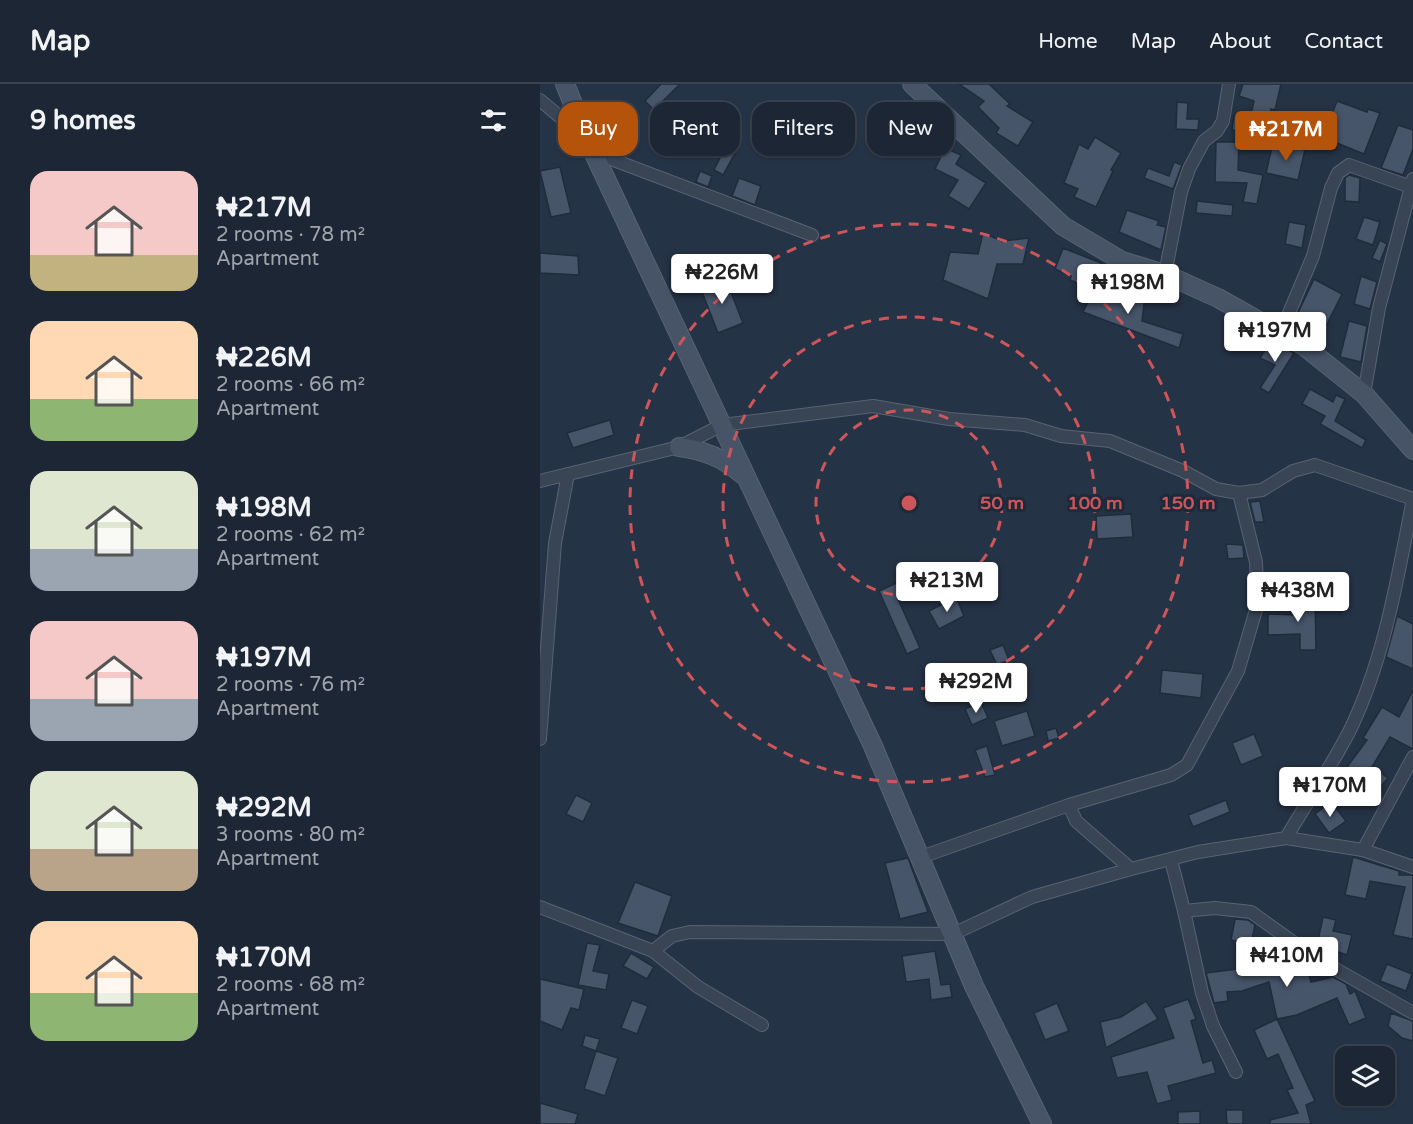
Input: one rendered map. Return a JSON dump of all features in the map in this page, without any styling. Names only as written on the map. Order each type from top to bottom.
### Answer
[{"type":"street","points":[[566,84],[573,102]]},
{"type":"street","points":[[912,84],[1062,226],[1122,261],[1165,274],[1218,298],[1304,346],[1364,394],[1413,450]]},
{"type":"street","points":[[1165,274],[1181,192],[1189,169],[1204,141],[1216,131],[1223,121],[1229,84]]},
{"type":"street","points":[[540,100],[558,117]]},
{"type":"street","points":[[595,156],[868,735],[974,986],[1042,1124]]},
{"type":"street","points":[[614,156],[812,235]]},
{"type":"street","points":[[1281,332],[1313,256],[1331,188],[1343,168],[1349,165],[1412,183],[1379,308],[1364,394]]},
{"type":"street","points":[[540,481],[679,447],[722,425],[862,406],[949,419],[1025,424],[1061,436],[1118,444],[1183,471],[1216,489],[1239,493],[1262,490],[1293,471],[1315,465],[1409,497]]},
{"type":"street","points":[[679,447],[699,449],[717,456],[746,477]]},
{"type":"street","points":[[540,739],[555,543],[568,474]]},
{"type":"street","points":[[1286,838],[1351,728],[1370,680],[1398,578],[1409,497],[1413,486]]},
{"type":"street","points":[[921,857],[1069,805],[1171,775],[1187,765],[1238,670],[1258,603],[1256,562],[1239,493]]},
{"type":"street","points":[[1363,850],[1413,757]]},
{"type":"street","points":[[1069,805],[1076,821],[1131,869]]},
{"type":"street","points":[[653,951],[672,936],[690,932],[952,934],[1032,897],[1198,852],[1286,838],[1363,850],[1413,867]]},
{"type":"street","points":[[1171,860],[1202,993],[1213,1026],[1236,1072]]},
{"type":"street","points":[[540,907],[653,951],[698,987],[762,1025]]},
{"type":"street","points":[[1184,911],[1215,908],[1251,912],[1311,955],[1413,1013]]},
{"type":"building","points":[[661,84],[680,84],[662,102],[650,102],[650,106],[645,101]]},
{"type":"building","points":[[959,84],[989,84],[1010,104],[1007,106],[1033,122],[1018,146],[996,133],[999,128],[978,107],[984,101]]},
{"type":"building","points":[[1243,84],[1281,84],[1275,110],[1271,109],[1269,134],[1232,130],[1234,116],[1250,118],[1254,101],[1239,96]]},
{"type":"building","points":[[1337,101],[1367,112],[1368,109],[1380,113],[1364,154],[1337,143],[1335,150],[1320,145]]},
{"type":"building","points":[[1177,102],[1188,103],[1187,119],[1199,119],[1198,130],[1176,129]]},
{"type":"building","points":[[1398,125],[1413,130],[1413,149],[1403,175],[1381,168]]},
{"type":"building","points":[[1095,137],[1121,153],[1111,170],[1113,171],[1096,207],[1074,197],[1078,189],[1064,183],[1079,144],[1088,149]]},
{"type":"building","points":[[1216,142],[1239,142],[1238,170],[1263,175],[1257,204],[1243,202],[1247,183],[1215,182]]},
{"type":"building","points":[[1273,143],[1305,150],[1298,180],[1266,173]]},
{"type":"building","points":[[954,152],[961,155],[956,164],[986,183],[969,209],[948,196],[958,180],[935,169],[941,156],[954,156]]},
{"type":"building","points":[[721,156],[733,156],[723,175],[714,170]]},
{"type":"building","points":[[1174,162],[1182,165],[1173,189],[1144,178],[1148,168],[1169,176]]},
{"type":"building","points":[[560,167],[571,213],[551,217],[540,171]]},
{"type":"building","points":[[700,171],[712,176],[708,187],[696,182]]},
{"type":"building","points":[[1349,175],[1360,178],[1359,202],[1345,201],[1345,178]]},
{"type":"building","points":[[739,178],[761,186],[755,205],[732,196]]},
{"type":"building","points":[[1197,201],[1233,205],[1232,216],[1196,213]]},
{"type":"building","points":[[1127,210],[1159,221],[1157,225],[1166,227],[1161,250],[1119,232]]},
{"type":"building","points":[[1364,217],[1380,222],[1373,245],[1356,239]]},
{"type":"building","points":[[1289,222],[1306,225],[1302,248],[1285,244]]},
{"type":"building","points":[[983,233],[1002,241],[1029,238],[1023,264],[997,264],[988,299],[943,280],[950,252],[978,254]]},
{"type":"building","points":[[1380,240],[1387,244],[1380,262],[1372,258]]},
{"type":"building","points":[[1063,248],[1101,263],[1091,288],[1070,280],[1071,276],[1055,269]]},
{"type":"building","points":[[540,253],[578,256],[579,275],[540,273]]},
{"type":"building","points":[[1361,276],[1377,282],[1370,309],[1354,304]]},
{"type":"building","points":[[725,277],[743,323],[718,333],[700,287]]},
{"type":"building","points":[[1314,279],[1342,294],[1326,326],[1308,316],[1304,324],[1295,319]]},
{"type":"building","points":[[1094,290],[1145,295],[1142,321],[1183,334],[1179,348],[1083,312]]},
{"type":"building","points":[[1349,321],[1367,326],[1361,362],[1340,357]]},
{"type":"building","points":[[1271,340],[1294,353],[1269,393],[1260,388],[1275,365],[1260,358]]},
{"type":"building","points":[[1310,389],[1333,402],[1336,395],[1345,399],[1335,421],[1366,440],[1362,448],[1320,424],[1325,416],[1302,404]]},
{"type":"building","points":[[610,420],[614,435],[573,448],[567,433]]},
{"type":"building","points":[[1260,501],[1264,522],[1255,522],[1250,502]]},
{"type":"building","points":[[1131,514],[1133,537],[1097,539],[1096,516]]},
{"type":"building","points":[[1226,544],[1243,545],[1244,558],[1228,559]]},
{"type":"building","points":[[934,566],[941,580],[898,599],[920,648],[907,654],[879,591]]},
{"type":"building","points":[[1299,594],[1315,594],[1316,650],[1300,650],[1300,634],[1268,635],[1268,614],[1298,615]]},
{"type":"building","points":[[956,597],[964,616],[939,629],[929,611]]},
{"type":"building","points":[[1397,616],[1413,624],[1413,669],[1386,657]]},
{"type":"building","points":[[1003,645],[1009,660],[997,665],[990,650]]},
{"type":"building","points":[[1162,670],[1203,674],[1201,698],[1160,693]]},
{"type":"building","points":[[1413,690],[1413,749],[1390,737],[1372,767],[1388,778],[1378,790],[1347,767],[1367,740],[1363,738],[1382,707],[1399,717]]},
{"type":"building","points":[[981,702],[988,718],[972,725],[965,709]]},
{"type":"building","points":[[1027,711],[1035,736],[1002,746],[994,721]]},
{"type":"building","points":[[1056,728],[1059,738],[1048,741],[1046,731]]},
{"type":"building","points":[[1254,734],[1263,756],[1241,765],[1232,743]]},
{"type":"building","points":[[987,746],[995,775],[985,777],[975,750]]},
{"type":"building","points":[[576,795],[592,803],[583,822],[566,814]]},
{"type":"building","points":[[1226,800],[1230,812],[1193,827],[1188,815]]},
{"type":"building","points":[[1331,802],[1346,821],[1329,833],[1315,814]]},
{"type":"building","points":[[1353,857],[1399,871],[1399,875],[1413,875],[1413,939],[1393,935],[1405,887],[1370,881],[1366,899],[1345,895]]},
{"type":"building","points":[[908,858],[928,912],[900,919],[885,863]]},
{"type":"building","points":[[635,882],[672,896],[658,936],[618,923]]},
{"type":"building","points":[[1323,917],[1336,920],[1333,931],[1352,935],[1347,955],[1317,945]]},
{"type":"building","points":[[1235,919],[1248,920],[1255,925],[1251,944],[1231,940]]},
{"type":"building","points":[[587,943],[600,945],[593,971],[609,974],[606,990],[578,985]]},
{"type":"building","points":[[935,951],[941,985],[950,984],[952,997],[931,1000],[929,979],[906,982],[902,956]]},
{"type":"building","points":[[631,953],[654,967],[647,979],[623,966]]},
{"type":"building","points":[[1295,954],[1305,961],[1311,982],[1333,977],[1346,984],[1350,994],[1355,991],[1366,1018],[1349,1025],[1337,998],[1297,1015],[1277,1019],[1269,982],[1242,991],[1227,992],[1228,1001],[1214,1003],[1206,973],[1245,968]]},
{"type":"building","points":[[1387,964],[1412,974],[1406,991],[1380,981]]},
{"type":"building","points":[[540,979],[584,989],[579,1010],[571,1008],[562,1030],[540,1021]]},
{"type":"building","points":[[1188,999],[1196,1019],[1191,1021],[1203,1063],[1212,1060],[1216,1073],[1168,1086],[1172,1100],[1157,1104],[1147,1072],[1117,1078],[1111,1057],[1174,1038],[1163,1008]]},
{"type":"building","points":[[632,1000],[648,1006],[637,1034],[621,1028]]},
{"type":"building","points":[[1146,1001],[1158,1019],[1106,1048],[1100,1022],[1121,1017]]},
{"type":"building","points":[[1057,1003],[1069,1031],[1045,1040],[1034,1013]]},
{"type":"building","points":[[1391,1013],[1413,1021],[1413,1041],[1402,1038],[1388,1026]]},
{"type":"building","points":[[1277,1019],[1315,1101],[1306,1105],[1311,1124],[1270,1124],[1270,1120],[1298,1113],[1287,1090],[1293,1088],[1278,1054],[1267,1059],[1254,1030]]},
{"type":"building","points":[[585,1035],[600,1039],[596,1051],[582,1046]]},
{"type":"building","points":[[596,1051],[618,1058],[605,1096],[584,1089]]},
{"type":"building","points":[[540,1103],[578,1114],[575,1124],[540,1124]]},
{"type":"building","points":[[1226,1110],[1243,1110],[1243,1124],[1227,1124]]},
{"type":"building","points":[[1200,1111],[1200,1124],[1178,1124],[1178,1112]]}]
